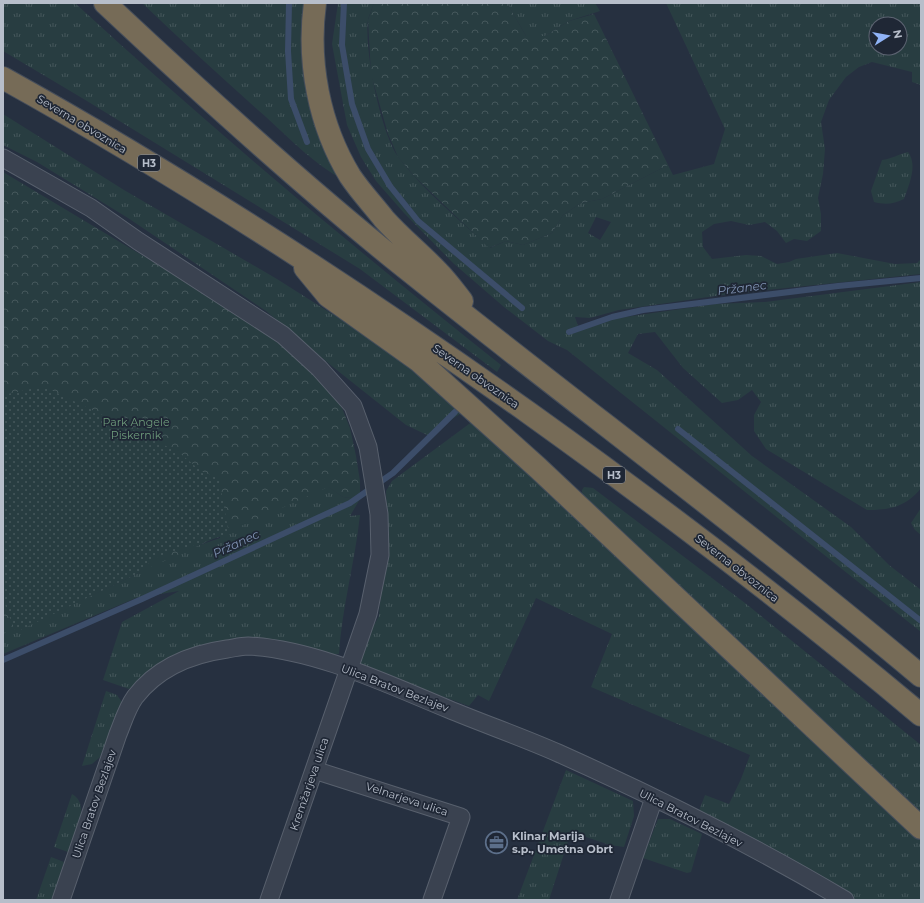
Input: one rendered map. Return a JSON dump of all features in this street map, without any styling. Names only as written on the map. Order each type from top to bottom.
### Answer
[{"type":"highway","points":[[105,3],[315,192],[406,268],[847,614],[921,676]]},
{"type":"highway","points":[[315,3],[312,33],[313,67],[325,118],[341,159],[350,177],[385,220],[440,274],[488,333]]},
{"type":"highway","name":"Severna obvoznica","points":[[3,78],[168,174],[293,252],[474,374],[654,504],[828,639],[921,715]]},
{"type":"highway","points":[[293,252],[328,296],[419,361],[473,409],[921,828]]},
{"type":"street","points":[[3,158],[91,208],[138,241],[283,335],[319,368],[353,406],[368,447],[379,514],[380,555],[368,614],[349,668]]},
{"type":"street","name":"Ulica Bratov Bezlajev","points":[[61,900],[128,709],[136,697],[149,682],[170,665],[204,652],[246,646],[277,649],[349,668],[556,752],[654,798],[807,877],[845,900]]},
{"type":"street","name":"Kremžarjeva ulica","points":[[270,900],[349,668]]},
{"type":"street","name":"Velnarjeva ulica","points":[[314,770],[461,817],[432,900]]},
{"type":"street","points":[[620,900],[654,798]]},
{"type":"green space","points":[[3,3],[75,3],[285,188],[501,365],[497,372],[360,269],[3,51]]},
{"type":"green space","points":[[142,3],[307,3],[344,180],[323,167],[303,151]]},
{"type":"green space","points":[[338,3],[374,3],[368,20],[367,34],[371,71],[380,112],[392,147],[419,182],[490,248],[506,241],[523,245],[552,233],[563,215],[581,203],[602,199],[668,165],[673,175],[714,164],[725,129],[666,3],[921,3],[921,85],[912,82],[912,72],[872,62],[859,67],[846,77],[829,100],[821,122],[825,149],[823,174],[818,198],[821,214],[821,231],[807,241],[794,239],[786,243],[777,231],[765,222],[749,225],[731,221],[714,224],[702,232],[703,247],[712,259],[746,255],[761,256],[777,264],[796,259],[837,253],[895,264],[917,263],[921,259],[921,274],[729,294],[619,310],[590,318],[575,317],[579,329],[605,320],[715,304],[765,302],[921,282],[921,488],[903,503],[890,508],[867,510],[766,449],[754,431],[754,415],[761,402],[752,390],[738,400],[722,403],[683,368],[655,332],[638,334],[628,353],[657,370],[752,456],[851,527],[889,565],[921,590],[921,632],[567,350],[548,341],[504,307],[453,263],[404,213],[376,181],[361,157],[347,125],[332,44]],"holes":[[[596,217],[611,222],[600,240],[588,233]]]},
{"type":"green space","points":[[374,3],[507,3],[526,36],[545,36],[569,21],[594,14],[668,165],[602,199],[581,203],[563,215],[552,233],[523,245],[506,241],[489,248],[414,176],[398,157],[388,134],[371,74],[368,20]]},
{"type":"green space","points":[[507,3],[595,3],[600,11],[569,21],[545,36],[526,36]]},
{"type":"green space","points":[[3,114],[124,190],[277,279],[392,352],[463,412],[427,435],[406,425],[266,311],[128,218],[37,162],[3,145]]},
{"type":"green space","points":[[908,152],[911,157],[912,175],[904,199],[889,204],[874,202],[871,191],[882,160]]},
{"type":"green space","name":"Park Angele Piskernik","points":[[3,172],[225,305],[284,347],[333,394],[342,408],[350,428],[356,456],[360,481],[360,499],[343,497],[328,487],[3,634]]},
{"type":"green space","points":[[35,388],[47,388],[170,448],[182,455],[201,471],[219,479],[229,534],[159,556],[150,562],[139,573],[16,632],[3,597],[3,395]]},
{"type":"green space","points":[[473,421],[855,776],[921,841],[921,900],[851,900],[770,847],[697,816],[705,795],[729,804],[750,755],[591,687],[612,634],[536,598],[489,701],[478,695],[469,706],[358,666],[363,645],[379,616],[387,519],[386,491],[392,481]]},
{"type":"green space","points":[[219,479],[324,484],[343,497],[360,499],[350,516],[360,515],[343,619],[339,654],[319,655],[265,640],[218,642],[183,652],[152,669],[129,689],[103,680],[122,622],[179,591],[136,598],[3,654],[3,597],[16,631],[139,573],[150,562],[220,538]]},
{"type":"green space","points":[[584,487],[593,488],[745,603],[921,745],[921,814],[582,495],[582,490]]},
{"type":"green space","points":[[921,508],[921,535],[915,530],[911,523]]},
{"type":"green space","points":[[106,691],[117,695],[122,702],[100,757],[92,764],[82,766]]},
{"type":"green space","points":[[566,770],[633,801],[634,816],[624,847],[610,845],[571,832],[549,900],[517,900]]},
{"type":"green space","points":[[72,794],[78,799],[81,805],[81,813],[77,830],[68,852],[54,847]]},
{"type":"green space","points":[[658,819],[670,819],[702,834],[691,872],[687,873],[643,858]]},
{"type":"green space","points":[[51,857],[64,862],[52,900],[36,900]]},
{"type":"waterway","points":[[289,3],[288,51],[291,99],[307,142]]},
{"type":"waterway","points":[[344,3],[342,45],[352,104],[368,149],[390,186],[418,221],[522,308]]},
{"type":"waterway","name":"Pržanec","points":[[569,332],[612,317],[643,310],[838,286],[921,278]]},
{"type":"waterway","name":"Pržanec","points":[[3,660],[142,599],[350,503],[393,473],[455,412]]},
{"type":"waterway","points":[[678,429],[921,621]]},
{"type":"place","name":"Klinar Marija s.p., Umetna Obrt","points":[[496,842]]}]
